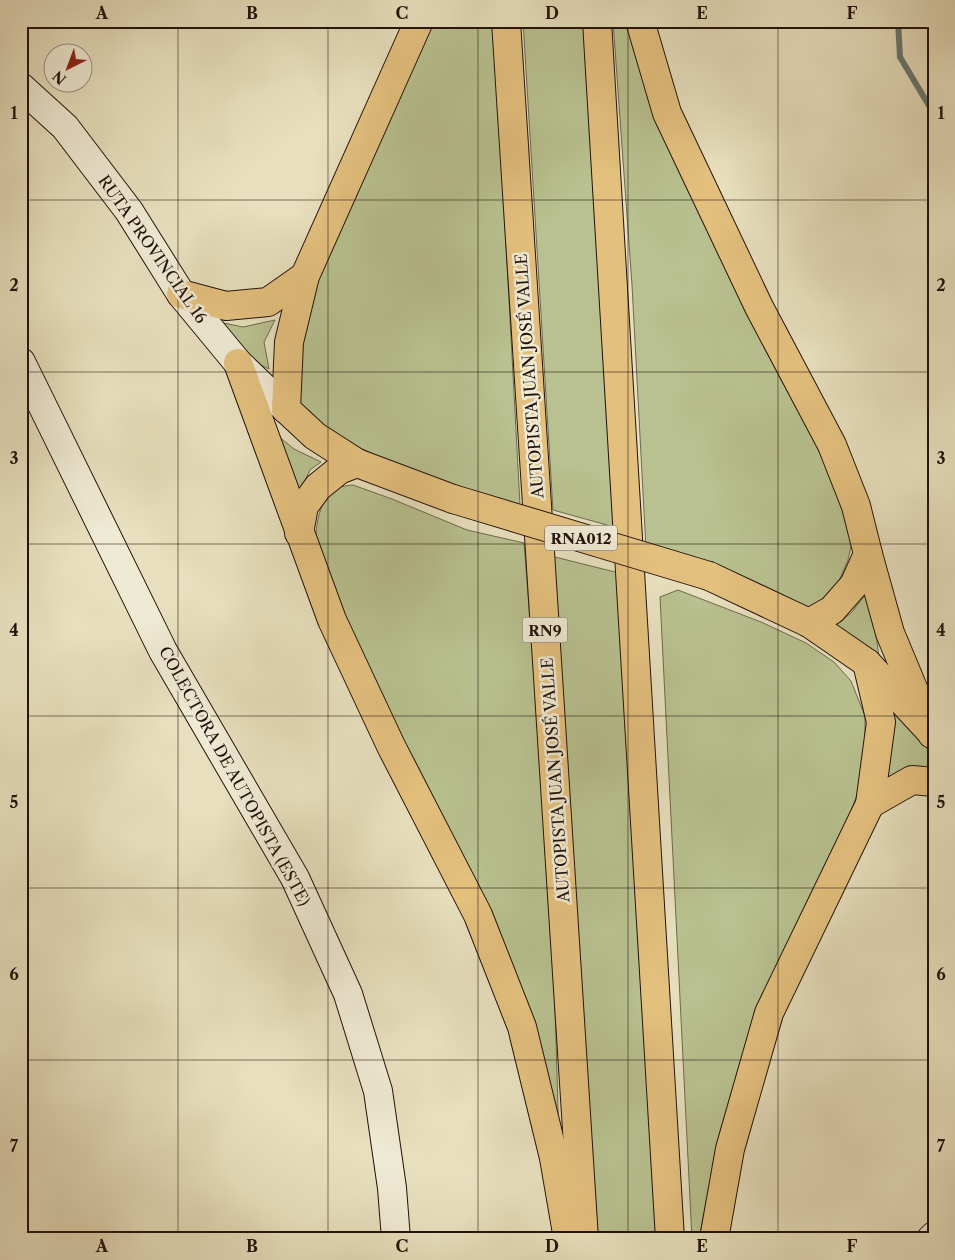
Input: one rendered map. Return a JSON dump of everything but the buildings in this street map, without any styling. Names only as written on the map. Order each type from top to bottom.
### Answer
[{"type":"main road","points":[[286,409],[289,342],[305,276],[419,21]]},
{"type":"main road","name":"AUTOPISTA JUAN JOSÉ VALLE","points":[[506,21],[584,1239]]},
{"type":"main road","points":[[597,21],[670,1239]]},
{"type":"main road","points":[[640,21],[667,113],[759,307],[832,445],[856,506],[890,632],[933,735]]},
{"type":"main road","name":"RUTA PROVINCIAL 16","points":[[21,87],[65,127],[129,211],[181,294],[238,363],[286,409]]},
{"type":"main road","points":[[181,294],[226,306],[268,302],[305,276]]},
{"type":"main road","name":"COLECTORA DE AUTOPISTA (ESTE)","points":[[21,362],[163,651],[296,878],[348,994],[378,1091],[392,1188],[396,1239]]},
{"type":"main road","points":[[238,363],[332,620],[391,746],[478,915],[522,1028],[554,1158],[568,1239]]},
{"type":"main road","name":"RNA012","points":[[286,409],[315,436],[357,463],[453,499],[709,576],[809,623],[867,662],[933,735]]},
{"type":"main road","points":[[299,533],[304,506],[318,487],[339,470],[357,463]]},
{"type":"main road","points":[[809,623],[832,610],[854,586],[868,554]]},
{"type":"main road","points":[[714,1239],[730,1149],[769,1012],[870,804],[881,722],[867,662]]},
{"type":"main road","points":[[870,804],[912,780],[934,782]]},
{"type":"main road","points":[[931,1239],[934,1236]]},
{"type":"green space","points":[[430,21],[494,21],[520,505],[462,490],[399,466],[354,445],[315,421],[297,398],[304,314],[318,270]]},
{"type":"green space","points":[[523,21],[583,21],[614,527],[553,510]]},
{"type":"green space","points":[[613,21],[627,21],[834,482],[850,522],[852,542],[848,560],[838,583],[821,600],[809,607],[646,549],[632,285]]},
{"type":"green space","points":[[275,320],[264,342],[269,369],[243,356],[219,322],[243,327]]},
{"type":"green space","points":[[277,435],[294,449],[321,462],[310,470],[303,485],[297,491]]},
{"type":"green space","points":[[353,485],[467,530],[524,543],[546,830],[555,1006],[559,1143],[365,674],[315,542],[320,510],[328,496],[341,487]]},
{"type":"green space","points":[[551,556],[619,573],[660,1239],[597,1239]]},
{"type":"green space","points":[[678,590],[761,622],[806,643],[834,662],[851,681],[865,716],[865,748],[859,789],[830,870],[716,1151],[699,1239],[692,1239],[660,597]]},
{"type":"green space","points":[[868,591],[879,657],[833,628],[852,612]]},
{"type":"green space","points":[[894,710],[928,750],[934,763],[934,771],[883,782],[890,748]]},
{"type":"waterway","points":[[898,21],[900,57],[934,114]]}]
